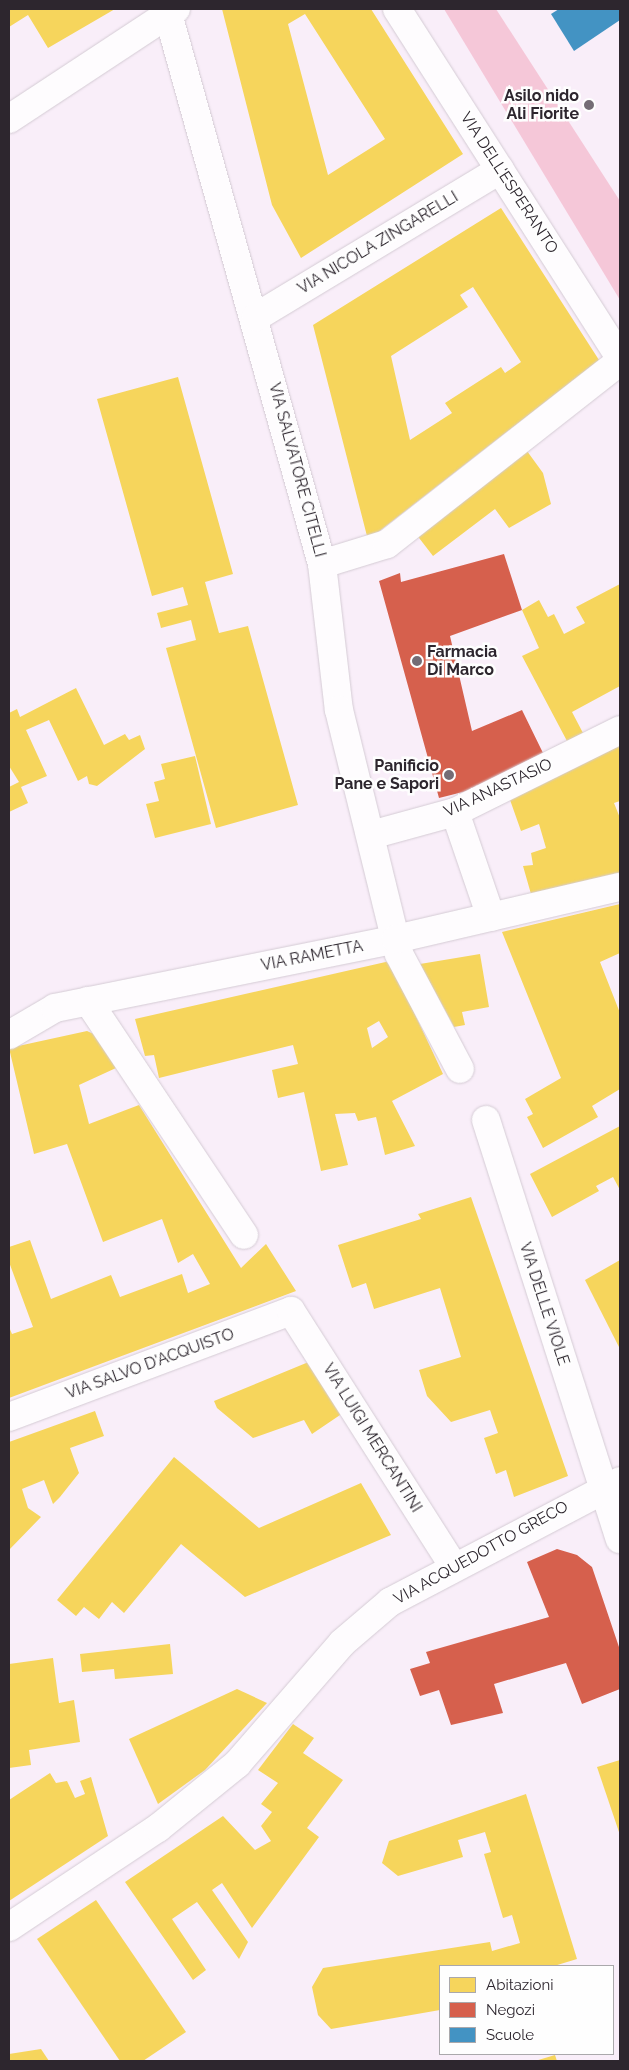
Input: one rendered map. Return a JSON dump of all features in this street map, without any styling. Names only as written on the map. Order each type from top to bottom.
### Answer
[{"type":"street","name":"VIA DELL'ESPERANTO","points":[[322,564],[387,544],[620,359],[397,9]]},
{"type":"street","points":[[9,119],[170,10]]},
{"type":"street","name":"VIA SALVATORE CITELLI","points":[[170,10],[256,317],[322,564],[339,710],[396,939]]},
{"type":"street","name":"VIA NICOLA ZINGARELLI","points":[[256,317],[500,170]]},
{"type":"street","name":"VIA ANASTASIO","points":[[370,835],[455,812],[620,730]]},
{"type":"street","points":[[455,812],[491,917]]},
{"type":"street","name":"VIA RAMETTA","points":[[9,1036],[55,1008],[396,939],[620,887]]},
{"type":"street","points":[[396,939],[399,954],[460,1069]]},
{"type":"street","points":[[88,1001],[244,1235]]},
{"type":"street","name":"VIA DELLE VIOLE","points":[[486,1120],[611,1484],[620,1539]]},
{"type":"street","name":"VIA SALVO D'ACQUISTO","points":[[9,1417],[291,1311]]},
{"type":"street","name":"VIA LUIGI MERCANTINI","points":[[291,1311],[453,1565]]},
{"type":"street","name":"VIA ACQUEDOTTO GRECO","points":[[9,1927],[158,1828],[223,1776],[342,1643],[390,1602],[453,1565],[611,1484]]},
{"type":"shaded area","points":[[444,9],[496,9],[620,201],[620,300]]},
{"type":"building: Abitazioni","points":[[9,9],[115,9],[48,48],[28,15],[9,27]]},
{"type":"building: Abitazioni","points":[[222,9],[371,9],[463,154],[301,258],[272,205]],"holes":[[[305,14],[385,139],[328,175],[288,24]]]},
{"type":"building: Abitazioni","points":[[501,208],[599,360],[368,540],[313,325]],"holes":[[[473,287],[521,362],[505,373],[501,367],[445,403],[452,413],[410,440],[391,356],[468,307],[460,295]]]},
{"type":"building: Abitazioni","points":[[178,377],[233,574],[205,582],[219,633],[248,626],[298,805],[216,828],[166,648],[196,640],[191,620],[161,628],[157,613],[188,605],[183,587],[152,596],[97,399]]},
{"type":"building: Abitazioni","points":[[527,451],[543,473],[551,504],[509,528],[495,509],[433,556],[416,534]]},
{"type":"building: Abitazioni","points":[[620,584],[620,686],[572,712],[583,733],[567,741],[522,656],[539,648],[522,610],[539,600],[548,617],[554,614],[564,634],[585,623],[576,607]]},
{"type":"building: Abitazioni","points":[[76,688],[104,745],[125,734],[129,740],[140,735],[145,749],[97,786],[89,784],[87,776],[78,781],[49,720],[26,730],[47,776],[21,787],[28,803],[9,812],[9,787],[19,782],[9,766],[9,713],[17,709],[20,717]]},
{"type":"building: Abitazioni","points":[[620,744],[620,801],[614,803],[620,818],[620,874],[531,894],[523,866],[533,865],[531,853],[546,848],[539,824],[521,831],[509,797]]},
{"type":"building: Abitazioni","points":[[195,756],[211,824],[155,838],[146,804],[159,801],[154,782],[165,779],[161,764]]},
{"type":"building: Abitazioni","points":[[620,904],[620,953],[600,962],[620,1013],[620,1089],[592,1106],[598,1117],[543,1148],[527,1117],[533,1114],[525,1099],[561,1078],[502,932]]},
{"type":"building: Abitazioni","points":[[480,954],[489,1007],[462,1012],[465,1025],[454,1027],[420,964]]},
{"type":"building: Abitazioni","points":[[390,961],[443,1074],[392,1101],[415,1146],[385,1155],[376,1117],[358,1121],[355,1113],[335,1114],[348,1165],[321,1171],[304,1092],[278,1098],[272,1070],[298,1064],[293,1045],[159,1078],[154,1055],[145,1056],[135,1019]],"holes":[[[379,1021],[388,1037],[372,1048],[367,1028]]]},
{"type":"building: Abitazioni","points":[[87,1031],[96,1035],[116,1068],[79,1085],[89,1124],[139,1105],[241,1268],[266,1244],[296,1291],[9,1398],[9,1327],[12,1334],[33,1327],[9,1262],[9,1247],[30,1240],[51,1299],[111,1275],[120,1297],[182,1274],[188,1293],[210,1284],[193,1254],[178,1263],[162,1219],[103,1242],[67,1144],[34,1154],[9,1048]]},
{"type":"building: Abitazioni","points":[[620,1126],[620,1190],[613,1177],[596,1186],[599,1191],[552,1217],[530,1174]]},
{"type":"building: Abitazioni","points":[[471,1197],[568,1476],[514,1497],[506,1470],[496,1474],[484,1438],[498,1433],[490,1410],[451,1422],[427,1396],[419,1370],[461,1357],[440,1288],[374,1309],[366,1283],[352,1288],[338,1245],[421,1219],[418,1214]]},
{"type":"building: Abitazioni","points":[[620,1260],[620,1349],[585,1280]]},
{"type":"building: Abitazioni","points":[[311,1361],[343,1413],[312,1434],[304,1420],[253,1438],[217,1408],[214,1401]]},
{"type":"building: Abitazioni","points":[[95,1411],[104,1436],[70,1448],[79,1473],[60,1497],[53,1504],[44,1480],[22,1489],[28,1508],[41,1517],[9,1550],[9,1442]]},
{"type":"building: Abitazioni","points":[[174,1457],[259,1528],[361,1483],[391,1535],[245,1597],[181,1544],[124,1613],[112,1602],[99,1619],[84,1607],[76,1616],[57,1600]]},
{"type":"building: Abitazioni","points":[[170,1644],[173,1674],[115,1679],[114,1669],[82,1672],[80,1654]]},
{"type":"building: Abitazioni","points":[[53,1658],[59,1703],[74,1700],[80,1742],[29,1750],[31,1765],[9,1768],[9,1664]]},
{"type":"building: Abitazioni","points":[[237,1689],[267,1703],[205,1770],[158,1804],[129,1739]]},
{"type":"building: Abitazioni","points":[[293,1724],[314,1738],[303,1753],[343,1780],[307,1828],[319,1837],[252,1928],[222,1883],[212,1890],[248,1942],[239,1959],[197,1902],[172,1919],[206,1970],[193,1980],[125,1882],[223,1816],[255,1850],[271,1841],[261,1826],[272,1812],[261,1804],[278,1783],[258,1770]]},
{"type":"building: Abitazioni","points":[[620,1760],[620,1835],[597,1767]]},
{"type":"building: Abitazioni","points":[[50,1773],[56,1783],[67,1781],[75,1798],[85,1794],[80,1781],[91,1777],[108,1836],[9,1901],[9,1800]]},
{"type":"building: Abitazioni","points":[[526,1794],[577,1959],[557,1965],[439,1965],[439,2010],[331,2029],[318,2015],[312,1987],[323,1968],[490,1942],[492,1951],[520,1943],[512,1915],[503,1918],[484,1854],[491,1852],[485,1832],[458,1840],[463,1857],[398,1876],[382,1863],[389,1841]]},
{"type":"building: Abitazioni","points":[[96,1900],[186,2032],[143,2061],[120,2061],[37,1939]]},
{"type":"building: Abitazioni","points":[[41,2049],[49,2061],[9,2061],[9,2054]]},
{"type":"building: Abitazioni","points":[[555,2055],[557,2061],[535,2061]]},
{"type":"building: Negozi","points":[[504,554],[522,610],[450,636],[472,731],[522,710],[543,753],[467,791],[439,798],[379,581],[400,573],[401,582]]},
{"type":"building: Negozi","points":[[557,1549],[577,1555],[592,1567],[620,1650],[620,1689],[582,1704],[566,1663],[494,1684],[503,1713],[451,1725],[439,1690],[420,1696],[410,1669],[430,1663],[426,1652],[549,1617],[527,1562]]},
{"type":"building: Scuole","points":[[559,9],[620,9],[620,20],[574,51],[551,14]]},
{"type":"place","name":"Asilo nido Ali Fiorite","points":[[589,105]]},
{"type":"place","name":"Farmacia Di Marco","points":[[417,661]]},
{"type":"place","name":"Panificio Pane e Sapori","points":[[449,775]]}]
